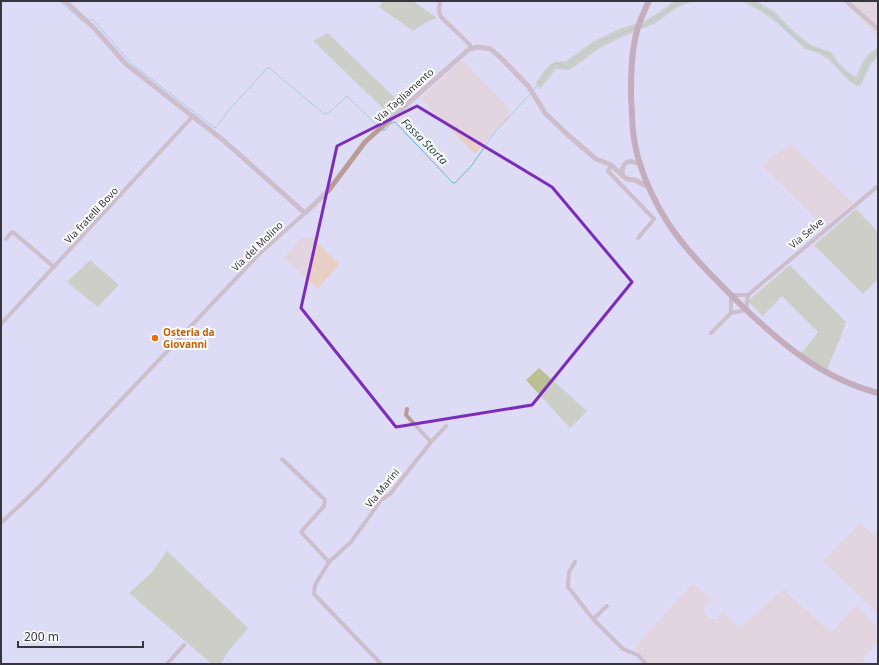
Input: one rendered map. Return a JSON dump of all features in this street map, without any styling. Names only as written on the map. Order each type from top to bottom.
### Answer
[{"type":"main road","points":[[649,1],[636,34],[631,65],[633,132],[640,164],[648,187],[670,226],[691,253],[731,295],[789,349],[816,367],[849,383],[878,393]]},
{"type":"street","points":[[65,1],[95,29],[126,64],[223,140],[304,213]]},
{"type":"street","points":[[440,1],[439,8],[441,17],[470,45],[471,49],[478,47],[491,49],[529,87],[545,113],[569,136],[596,159],[611,165],[627,179],[635,180],[648,187]]},
{"type":"street","points":[[846,1],[878,29]]},
{"type":"street","name":"Via Tagliamento","points":[[304,213],[329,190],[360,148],[380,128],[471,49]]},
{"type":"street","name":"Via fratelli Bovo","points":[[1,324],[193,116]]},
{"type":"street","points":[[611,165],[624,164],[630,161],[637,150]]},
{"type":"street","points":[[630,161],[640,164]]},
{"type":"street","points":[[622,175],[624,164]]},
{"type":"street","points":[[611,165],[608,171],[654,218],[638,238]]},
{"type":"street","points":[[635,180],[643,171]]},
{"type":"street","name":"Via Selve","points":[[748,295],[878,186]]},
{"type":"street","name":"Via del Molino","points":[[1,523],[38,488],[260,253],[304,213]]},
{"type":"street","points":[[6,239],[12,232],[14,233],[54,267]]},
{"type":"street","points":[[711,333],[731,313],[746,310],[748,295],[731,295],[731,313]]},
{"type":"street","points":[[407,409],[406,415],[431,442]]},
{"type":"street","name":"Via Marini","points":[[381,664],[314,594],[315,585],[329,562],[351,542],[381,500],[390,494],[431,442],[446,426]]},
{"type":"street","points":[[282,459],[325,500],[324,506],[301,532],[329,562]]},
{"type":"street","points":[[575,562],[569,572],[568,587],[593,619],[622,648],[638,654],[646,664]]},
{"type":"street","points":[[593,619],[607,606]]},
{"type":"street","points":[[166,664],[184,645]]},
{"type":"highlighted area","points":[[417,106],[552,187],[632,282],[532,405],[396,427],[301,308],[337,146]]},
{"type":"shaded area","points":[[878,1],[878,38],[845,2]]},
{"type":"shaded area","points":[[462,60],[508,107],[509,120],[498,128],[475,154],[420,98]]},
{"type":"shaded area","points":[[791,144],[853,203],[824,227],[761,165]]},
{"type":"shaded area","points":[[316,236],[319,238],[315,241],[339,264],[318,289],[284,258],[300,239]]},
{"type":"shaded area","points":[[860,523],[878,538],[878,614],[823,561]]},
{"type":"shaded area","points":[[693,583],[711,600],[704,607],[705,614],[710,619],[717,619],[723,612],[740,628],[783,589],[831,632],[856,606],[878,627],[878,642],[862,660],[866,664],[649,664],[634,648]]},
{"type":"green space","points":[[383,1],[413,1],[437,18],[425,23],[413,31],[379,7]]},
{"type":"green space","points":[[674,1],[701,1],[688,3],[678,7],[654,24],[624,36],[598,49],[570,70],[556,69],[540,89],[536,83],[551,64],[560,61],[565,62],[594,41],[619,29],[644,21]]},
{"type":"green space","points":[[742,1],[756,1],[775,12],[791,29],[811,45],[831,52],[837,61],[848,72],[856,77],[866,56],[878,48],[878,57],[871,64],[861,85],[857,86],[849,81],[828,59],[818,53],[805,49],[777,23],[762,12]]},
{"type":"green space","points":[[328,33],[401,104],[390,115],[313,41]]},
{"type":"green space","points":[[856,209],[878,232],[878,279],[863,294],[814,245]]},
{"type":"green space","points":[[90,260],[119,285],[98,307],[67,282]]},
{"type":"green space","points":[[790,265],[846,322],[826,372],[801,354],[818,332],[782,296],[763,316],[748,301]]},
{"type":"green space","points":[[539,368],[587,411],[570,428],[526,380]]},
{"type":"green space","points":[[167,551],[248,628],[227,653],[221,664],[212,664],[129,593],[152,572]]},
{"type":"waterway","name":"Fossa Storta","points":[[60,1],[83,22]]},
{"type":"waterway","name":"Fossa Storta","points":[[640,27],[647,24],[681,1]]},
{"type":"waterway","name":"Fossa Storta","points":[[750,1],[773,15],[804,45],[829,54],[838,67],[856,83],[861,77],[869,60],[878,52]]},
{"type":"waterway","name":"Fossa Storta","points":[[90,20],[93,20],[96,23],[132,64],[215,128],[268,67],[323,113],[328,113],[347,96],[378,126]]},
{"type":"waterway","name":"Fossa Storta","points":[[533,91],[554,64],[556,63],[566,67],[574,59],[602,41],[636,28]]},
{"type":"waterway","name":"Fossa Storta","points":[[382,130],[385,130],[391,123],[395,122],[453,183],[455,183],[472,165],[495,132],[531,93]]},
{"type":"place","name":"Osteria da Giovanni","points":[[155,338]]}]
